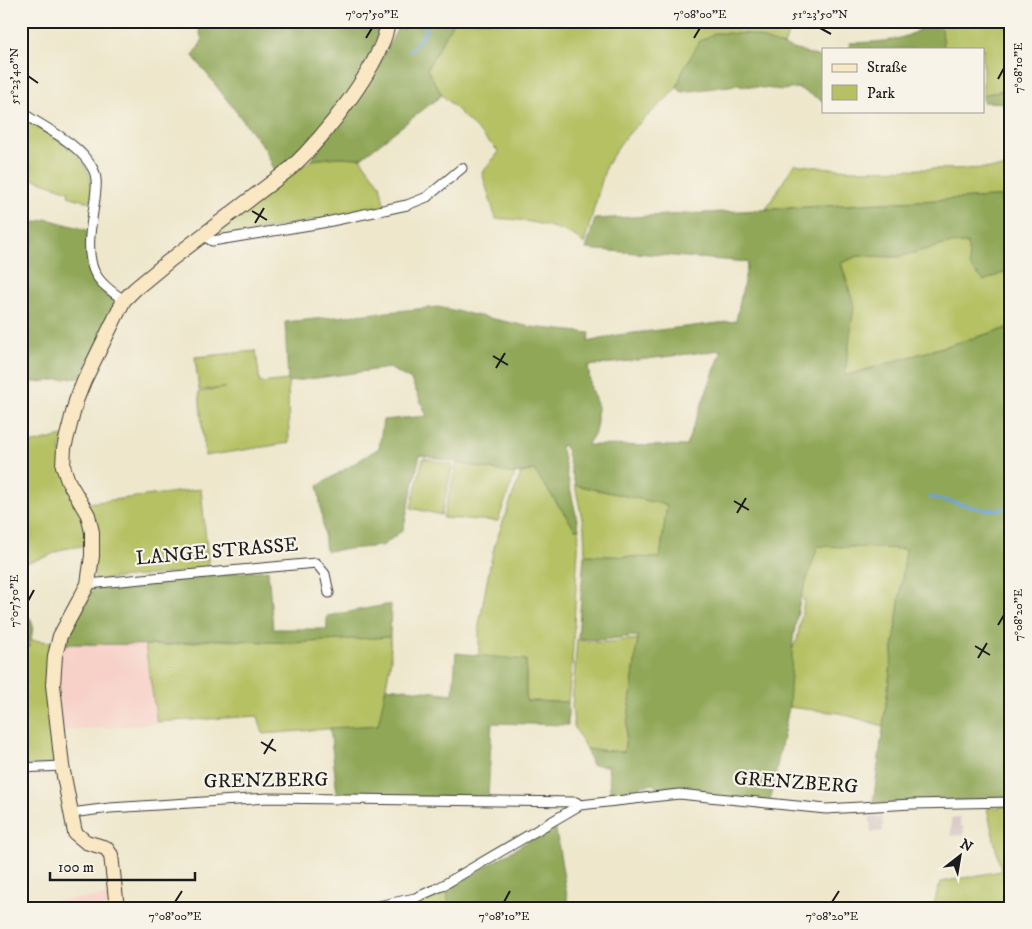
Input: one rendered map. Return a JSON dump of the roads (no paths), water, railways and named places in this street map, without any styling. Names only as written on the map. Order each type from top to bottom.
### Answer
[{"type":"street","points":[[116,908],[111,855],[103,846],[86,842],[77,836],[74,829],[62,766],[53,685],[55,656],[60,636],[88,584],[92,556],[90,524],[84,507],[68,481],[63,458],[76,401],[124,300],[202,235],[291,168],[314,145],[333,121],[376,57],[388,28],[388,21]]},
{"type":"street","points":[[21,112],[72,145],[82,154],[94,171],[96,188],[91,234],[92,263],[95,272],[102,282],[124,300]]},
{"type":"street","points":[[202,235],[212,241],[322,223],[407,205],[428,197],[462,168]]},
{"type":"street","name":"LANGE STRASSE","points":[[88,584],[316,563],[325,574],[328,592]]},
{"type":"street","points":[[21,768],[62,766]]},
{"type":"street","name":"GRENZBERG","points":[[369,908],[415,898],[440,887],[580,805],[679,794],[826,809],[912,804],[1011,802]]},
{"type":"street","name":"GRENZBERG","points":[[71,813],[110,808],[268,798],[576,802],[580,805]]},
{"type":"waterway","points":[[410,51],[424,34],[428,21]]},
{"type":"waterway","points":[[930,497],[985,510],[1011,509]]}]
